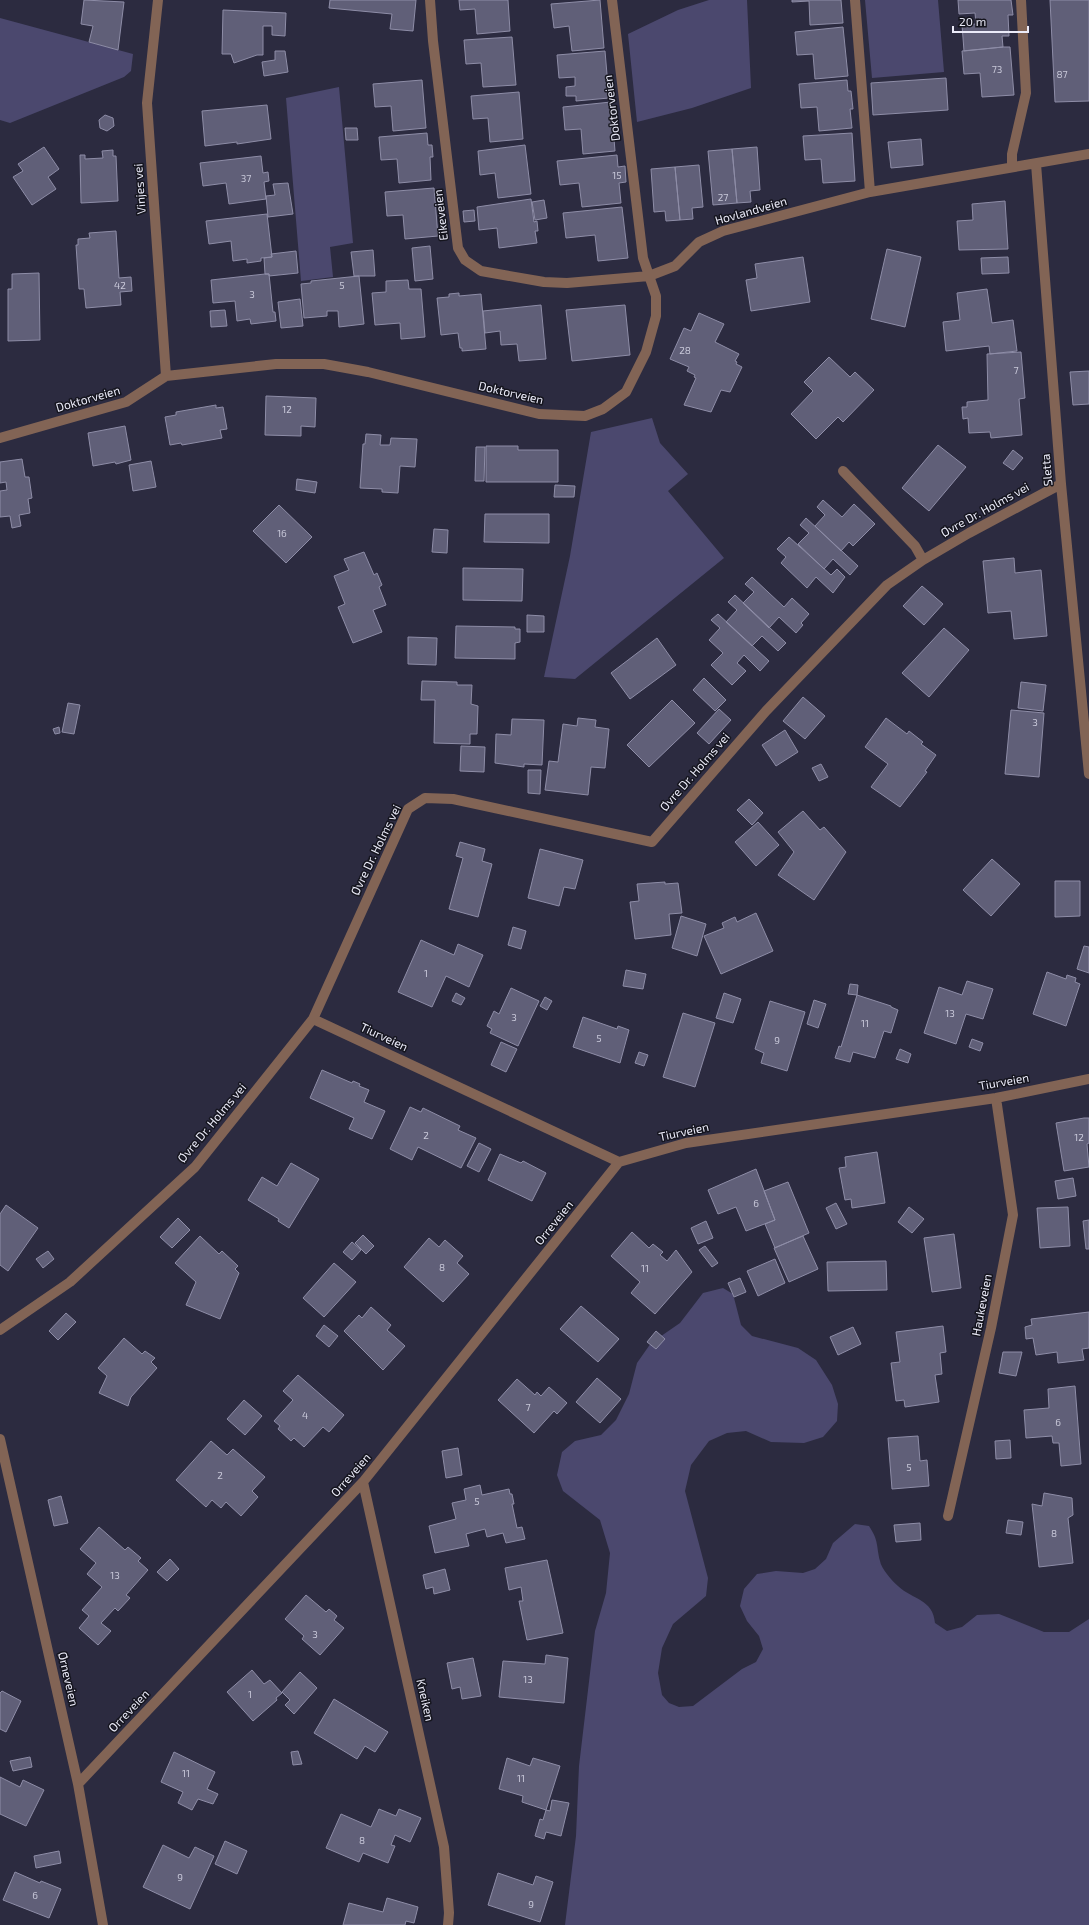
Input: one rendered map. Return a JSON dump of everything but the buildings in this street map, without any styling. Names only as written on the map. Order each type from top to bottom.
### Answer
[{"type":"street","name":"Vinjes vei","points":[[158,0],[147,103],[166,376]]},
{"type":"street","name":"Eikeveien","points":[[430,0],[458,248],[465,260],[481,271],[544,282],[567,284],[649,276]]},
{"type":"street","name":"Doktorveien","points":[[0,438],[126,402],[166,376],[276,364],[324,364],[368,372],[539,414],[585,416],[603,409],[626,392],[646,352],[656,316],[656,296],[643,258],[612,0]]},
{"type":"street","points":[[854,0],[870,192]]},
{"type":"street","points":[[1012,167],[1012,154],[1026,93],[1022,0]]},
{"type":"street","name":"Hovlandveien","points":[[649,276],[675,266],[699,242],[723,231],[870,192],[1089,154]]},
{"type":"street","name":"Sletta","points":[[1036,164],[1061,484],[1089,774]]},
{"type":"street","points":[[842,471],[915,546],[923,560]]},
{"type":"street","name":"Øvre Dr. Holms vei","points":[[0,1330],[70,1282],[195,1166],[313,1019],[408,809],[425,798],[453,799],[652,842],[766,710],[887,584],[923,560],[1061,484]]},
{"type":"street","name":"Tiurveien","points":[[313,1019],[619,1162],[686,1143],[996,1098],[1089,1079]]},
{"type":"street","name":"Haukeveien","points":[[948,1516],[991,1328],[1012,1215],[996,1098]]},
{"type":"street","name":"Orreveien","points":[[78,1784],[363,1482],[619,1162]]},
{"type":"street","name":"Ørneveien","points":[[0,1439],[78,1784],[103,1925]]},
{"type":"street","name":"Kneiken","points":[[363,1482],[444,1846],[449,1913],[448,1925]]},
{"type":"shaded area","points":[[709,0],[747,0],[751,88],[692,108],[637,122],[628,34],[678,10]]},
{"type":"shaded area","points":[[865,0],[938,0],[944,72],[872,78]]},
{"type":"shaded area","points":[[0,18],[133,54],[131,71],[124,77],[10,123],[0,120]]},
{"type":"shaded area","points":[[339,87],[353,243],[330,247],[333,277],[301,281],[286,98]]},
{"type":"shaded area","points":[[652,418],[660,443],[688,474],[668,491],[724,558],[575,679],[544,677],[570,556],[591,432]]},
{"type":"shaded area","points":[[723,1288],[733,1294],[741,1325],[752,1336],[798,1348],[816,1360],[832,1385],[838,1404],[837,1421],[823,1437],[804,1443],[771,1442],[746,1431],[727,1433],[709,1441],[691,1465],[685,1491],[708,1578],[706,1596],[673,1624],[662,1648],[658,1673],[662,1695],[669,1703],[679,1707],[693,1706],[742,1669],[756,1662],[763,1649],[759,1636],[747,1621],[740,1606],[744,1589],[757,1574],[776,1571],[803,1573],[815,1569],[826,1559],[833,1543],[855,1524],[869,1526],[876,1539],[882,1567],[887,1574],[904,1591],[926,1604],[933,1615],[935,1623],[947,1631],[962,1627],[977,1615],[999,1614],[1044,1632],[1069,1632],[1089,1619],[1089,1925],[565,1925],[576,1836],[579,1766],[595,1631],[606,1593],[610,1553],[600,1520],[563,1491],[557,1475],[562,1452],[575,1441],[601,1435],[616,1420],[629,1394],[637,1363],[651,1343],[680,1323],[703,1293]]}]
